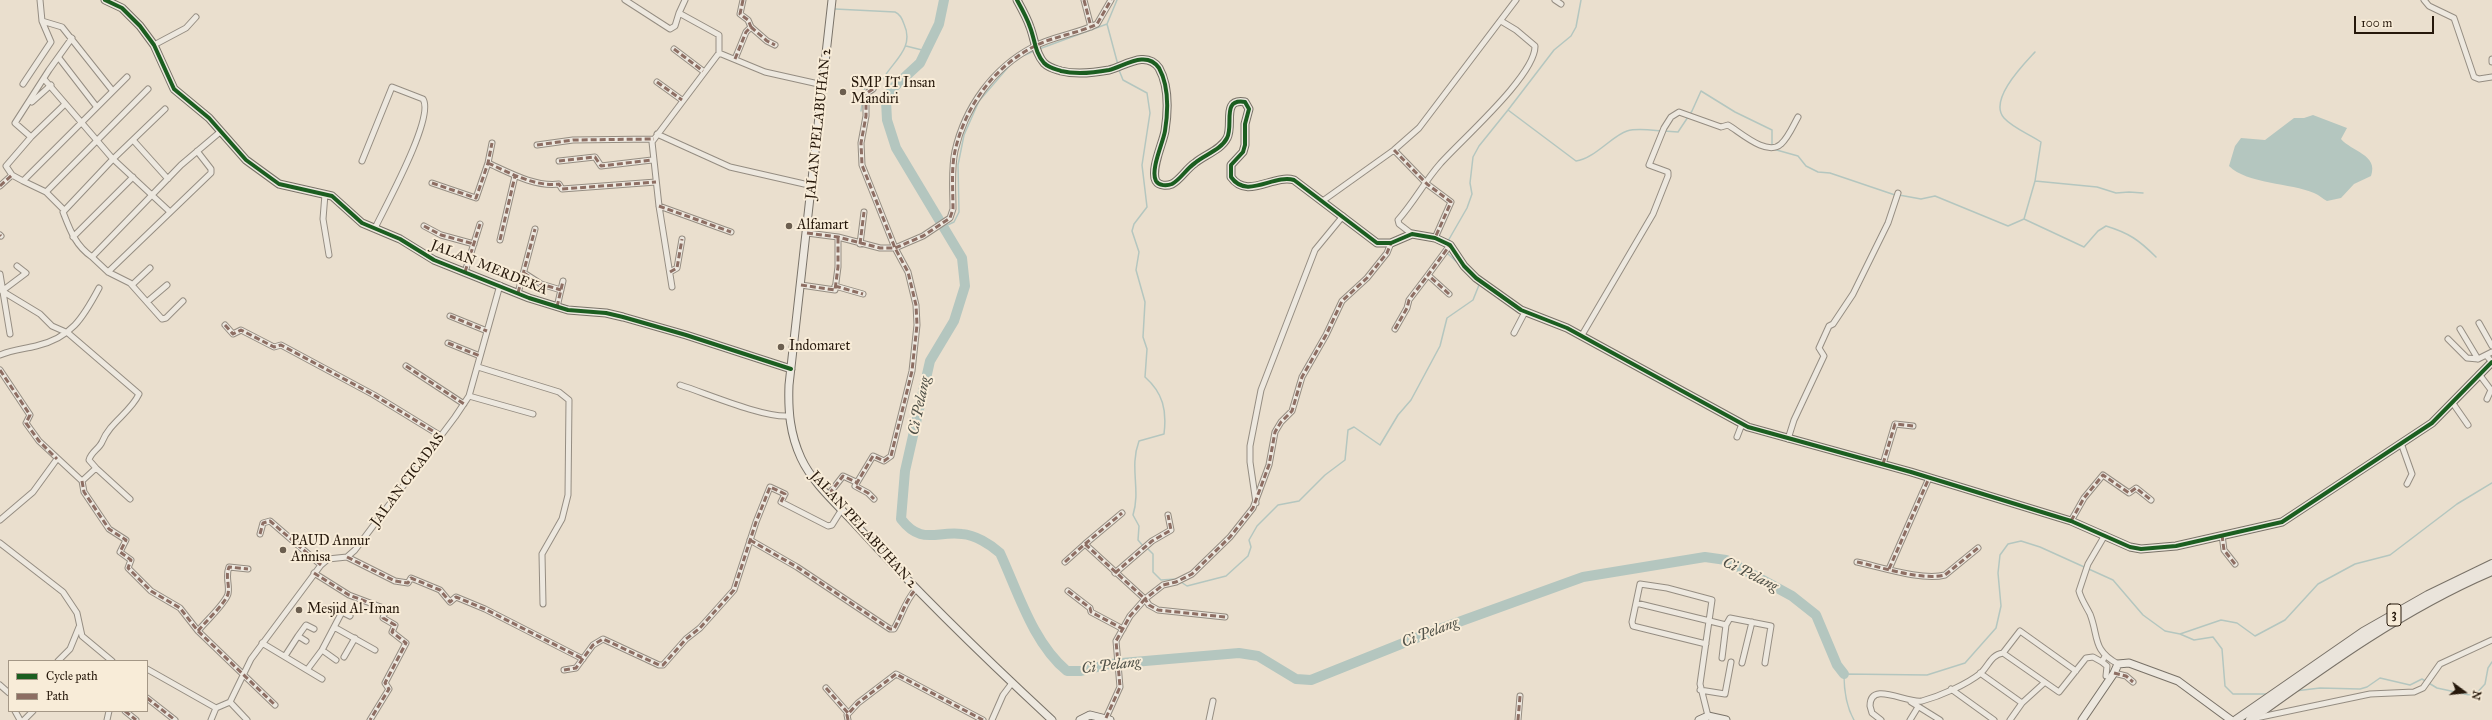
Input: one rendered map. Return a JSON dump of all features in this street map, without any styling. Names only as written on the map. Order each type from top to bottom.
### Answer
[{"type":"main road","name":"3","points":[[2250,720],[2268,704],[2363,632],[2428,595],[2492,564]]},
{"type":"main road","name":"3","points":[[2303,677],[2431,602],[2492,571]]},
{"type":"main road","name":"3","points":[[2236,720],[2268,704]]},
{"type":"street","points":[[23,84],[51,42],[42,21],[40,0]]},
{"type":"street","name":"JALAN MERDEKA","points":[[105,0],[130,15],[154,46],[174,89],[197,107],[259,172],[279,184],[325,194],[338,200],[356,219],[400,239],[434,260],[518,293],[557,307],[623,317],[686,335],[791,369]]},
{"type":"street","points":[[625,0],[670,29],[674,26],[685,0]]},
{"type":"street","points":[[743,0],[740,14],[748,20],[751,27],[767,41],[775,45]]},
{"type":"street","name":"JALAN PELABUHAN 2","points":[[832,0],[813,186],[791,369],[788,416],[801,458],[810,473],[916,589],[1052,720]]},
{"type":"street","points":[[1017,0],[1030,27],[1036,48],[1047,66],[1072,73],[1111,70],[1138,59],[1151,63],[1159,68],[1167,107],[1165,131],[1155,172],[1155,180],[1158,183],[1172,184],[1196,162],[1224,142],[1229,131],[1229,109],[1232,103],[1239,101],[1244,102],[1249,109],[1245,124],[1245,145],[1230,169],[1234,181],[1250,188],[1288,178],[1300,182],[1373,241],[1385,245],[1412,234]]},
{"type":"street","points":[[1084,0],[1091,27]]},
{"type":"street","points":[[807,233],[838,237],[860,244],[895,248],[923,236],[950,218],[953,209],[955,153],[974,101],[982,90],[1013,59],[1036,48],[1091,27],[1102,20],[1111,0]]},
{"type":"street","points":[[1324,200],[1394,150],[1419,128],[1439,104],[1516,0]]},
{"type":"street","points":[[1555,0],[1561,4]]},
{"type":"street","points":[[2424,0],[2429,6],[2454,18],[2474,77],[2479,79],[2492,77]]},
{"type":"street","points":[[672,287],[652,160],[651,145],[655,137],[703,71],[719,53],[720,40],[717,34],[679,13]]},
{"type":"street","points":[[154,46],[186,28],[196,17]]},
{"type":"street","points":[[42,21],[62,27],[112,90]]},
{"type":"street","points":[[1500,21],[1516,30],[1535,46],[1533,58],[1496,107],[1440,164],[1427,184],[1397,221],[1412,234],[1435,238],[1450,244],[1464,266],[1476,278],[1525,312],[1561,325],[1582,335],[1742,424],[1788,439],[1883,464],[2070,521],[2130,547],[2141,549],[2176,546],[2282,522],[2400,442],[2432,423],[2492,362],[2486,355]]},
{"type":"street","points":[[735,59],[744,35],[751,27]]},
{"type":"street","points":[[31,137],[15,123],[72,38]]},
{"type":"street","points":[[674,49],[703,71]]},
{"type":"street","points":[[719,53],[765,72],[823,85]]},
{"type":"street","points":[[59,58],[96,106]]},
{"type":"street","points":[[23,181],[112,90],[127,77]]},
{"type":"street","points":[[44,79],[51,85],[79,123],[95,139],[98,139],[113,159],[169,212]]},
{"type":"street","points":[[657,82],[682,100]]},
{"type":"street","points":[[27,107],[51,85]]},
{"type":"street","points":[[362,161],[392,87],[423,98],[425,104],[421,125],[412,154],[374,228]]},
{"type":"street","points":[[46,192],[148,89]]},
{"type":"street","points":[[873,89],[868,93],[866,98],[866,116],[861,143],[862,165],[881,207],[895,248],[908,272],[916,305],[917,344],[912,371],[891,456],[884,461],[873,456],[854,486],[868,492],[874,499]]},
{"type":"street","points":[[64,104],[7,163],[6,169],[12,175],[46,192],[64,210],[73,237],[83,251],[108,272],[132,285],[163,320],[184,301]]},
{"type":"street","points":[[64,210],[113,159],[165,109]]},
{"type":"street","points":[[1582,335],[1653,214],[1668,176],[1668,172],[1649,165],[1670,117],[1679,112],[1721,127],[1728,125],[1764,147],[1771,148],[1782,144],[1798,117]]},
{"type":"street","points":[[92,257],[168,179],[197,151],[220,132]]},
{"type":"street","points":[[537,145],[574,140],[655,137],[730,168],[813,186]]},
{"type":"street","points":[[133,140],[168,179]]},
{"type":"street","points":[[432,183],[476,198],[488,163],[492,143]]},
{"type":"street","points":[[1394,150],[1427,184],[1448,198],[1452,203],[1435,238]]},
{"type":"street","points":[[108,272],[211,172],[197,151]]},
{"type":"street","points":[[559,161],[595,157],[601,166],[652,160]]},
{"type":"street","points":[[488,163],[515,176],[550,185],[560,184],[562,189],[656,182]]},
{"type":"street","points":[[0,186],[12,175]]},
{"type":"street","points":[[500,240],[515,176]]},
{"type":"street","points":[[73,237],[133,177]]},
{"type":"street","points":[[1788,439],[1794,420],[1824,356],[1824,353],[1819,348],[1825,335],[1853,294],[1888,222],[1898,193]]},
{"type":"street","points":[[325,194],[323,219],[329,255]]},
{"type":"street","points":[[659,206],[731,232]]},
{"type":"street","points":[[860,244],[864,212]]},
{"type":"street","points":[[1256,503],[1250,462],[1250,446],[1261,390],[1315,250],[1343,216]]},
{"type":"street","points":[[465,272],[480,224]]},
{"type":"street","points":[[424,226],[441,235],[474,244]]},
{"type":"street","points":[[518,293],[535,229]]},
{"type":"street","points":[[801,285],[833,291],[835,286],[838,237]]},
{"type":"street","points":[[670,272],[677,268],[682,239]]},
{"type":"street","points":[[1080,720],[1090,715],[1108,719],[1117,698],[1120,677],[1116,641],[1145,599],[1163,585],[1176,582],[1192,574],[1230,537],[1256,503],[1268,466],[1275,432],[1281,422],[1292,411],[1302,377],[1326,335],[1342,301],[1367,278],[1387,252],[1391,243]]},
{"type":"street","points":[[1395,330],[1407,308],[1409,300],[1450,244]]},
{"type":"street","points":[[2,291],[26,273],[17,266]]},
{"type":"street","points":[[132,285],[150,268]]},
{"type":"street","points":[[524,273],[541,284],[561,290]]},
{"type":"street","points":[[0,274],[10,334]]},
{"type":"street","points":[[1428,276],[1449,294]]},
{"type":"street","points":[[557,307],[563,281]]},
{"type":"street","points":[[148,302],[167,285]]},
{"type":"street","name":"JALAN CICADAS","points":[[347,557],[355,550],[441,436],[469,396],[500,285]]},
{"type":"street","points":[[835,286],[863,294]]},
{"type":"street","points":[[0,355],[38,346],[68,333],[78,323],[99,288]]},
{"type":"street","points":[[2,291],[40,314],[52,326],[68,333],[139,394],[105,433],[102,443],[89,460],[130,499]]},
{"type":"street","points":[[1514,333],[1525,312]]},
{"type":"street","points":[[450,316],[488,331]]},
{"type":"street","points":[[2479,323],[2492,346]]},
{"type":"street","points":[[225,325],[233,334],[241,330],[274,347],[281,345],[374,395],[441,436]]},
{"type":"street","points":[[2460,329],[2478,359]]},
{"type":"street","points":[[2448,339],[2465,357],[2478,359],[2492,352]]},
{"type":"street","points":[[448,343],[480,356]]},
{"type":"street","points":[[406,366],[464,404]]},
{"type":"street","points":[[478,367],[559,392],[569,400],[568,495],[562,519],[542,554],[543,604]]},
{"type":"street","points":[[0,370],[30,415],[26,423],[39,441],[82,481],[84,492],[109,529],[126,540],[120,552],[131,560],[128,568],[151,591],[180,608],[198,631],[242,675],[275,705]]},
{"type":"street","points":[[2479,374],[2491,390],[2487,399]]},
{"type":"street","points":[[680,385],[749,408],[780,416],[788,416]]},
{"type":"street","points":[[469,396],[533,414]]},
{"type":"street","points":[[2452,402],[2468,425]]},
{"type":"street","points":[[1737,437],[1742,424]]},
{"type":"street","points":[[1883,464],[1895,424],[1913,426]]},
{"type":"street","points":[[2400,442],[2412,474],[2411,479],[2406,484]]},
{"type":"street","points":[[0,520],[33,492],[58,459]]},
{"type":"street","points":[[82,481],[96,468]]},
{"type":"street","points":[[2070,521],[2084,498],[2104,475],[2129,493],[2135,488],[2152,500]]},
{"type":"street","points":[[829,494],[843,476],[856,482]]},
{"type":"street","points":[[1889,569],[1929,478]]},
{"type":"street","points":[[564,670],[576,668],[593,645],[604,639],[659,665],[663,665],[734,590],[750,540],[770,487],[785,494],[781,502],[828,526],[833,524],[842,509]]},
{"type":"street","points":[[1065,562],[1122,513]]},
{"type":"street","points":[[1115,573],[1152,541],[1171,530],[1168,515]]},
{"type":"street","points":[[260,534],[263,524],[270,521],[321,565]]},
{"type":"street","points":[[2105,535],[2088,564],[2083,576],[2080,596],[2090,614],[2097,646],[2105,656],[2118,664],[2129,663],[2178,681],[2231,720]]},
{"type":"street","points":[[2222,535],[2224,550],[2234,564]]},
{"type":"street","points":[[750,540],[797,568],[890,629],[894,630],[901,617],[906,600],[916,589]]},
{"type":"street","points":[[0,543],[63,592],[77,613],[82,636],[111,660]]},
{"type":"street","points":[[1085,544],[1145,599],[1149,605],[1158,610],[1225,617]]},
{"type":"street","points":[[1857,562],[1924,576],[1940,576],[1945,575],[1978,548]]},
{"type":"street","points":[[211,720],[216,708],[230,702],[242,675],[262,643],[314,573],[328,559],[347,557],[395,581],[408,583],[411,578],[440,590],[450,602],[456,597],[485,609],[583,659]]},
{"type":"street","points":[[198,631],[227,596],[229,587],[226,575],[229,567],[248,569]]},
{"type":"street","points":[[314,573],[349,595],[386,609],[384,618],[395,625],[393,633],[406,643],[385,683],[389,689],[370,720]]},
{"type":"street","points":[[1706,644],[1633,626],[1636,603],[1642,582],[1710,598],[1713,603],[1700,690],[1708,716]]},
{"type":"street","points":[[1068,591],[1090,608],[1091,612],[1123,629]]},
{"type":"street","points":[[1636,603],[1726,625]]},
{"type":"street","points":[[307,670],[322,650],[343,611],[350,616]]},
{"type":"street","points":[[1722,658],[1726,625],[1730,618],[1771,626],[1765,663]]},
{"type":"street","points":[[1742,663],[1752,622]]},
{"type":"street","points":[[285,656],[306,625],[314,629]]},
{"type":"street","points":[[59,660],[70,649],[79,626]]},
{"type":"street","points":[[334,627],[375,650]]},
{"type":"street","points":[[1911,702],[1930,699],[1980,673],[1995,655],[2003,653],[2020,631],[2076,671]]},
{"type":"street","points":[[298,636],[306,641]]},
{"type":"street","points":[[344,657],[355,638]]},
{"type":"street","points":[[2250,720],[2276,713],[2370,694],[2414,692],[2423,688],[2440,664],[2492,640]]},
{"type":"street","points":[[262,643],[322,679]]},
{"type":"street","points":[[322,650],[336,660]]},
{"type":"street","points":[[2003,653],[2056,692],[2061,692],[2076,671],[2089,657],[2102,662],[2107,666],[2106,676]]},
{"type":"street","points":[[2102,662],[2105,656]]},
{"type":"street","points":[[1700,690],[1725,694],[1731,662]]},
{"type":"street","points":[[2082,720],[2114,673],[2118,664]]},
{"type":"street","points":[[148,670],[216,708]]},
{"type":"street","points":[[1980,673],[2022,703]]},
{"type":"street","points":[[2114,673],[2126,676],[2133,682]]},
{"type":"street","points":[[848,720],[846,717],[848,713],[858,703],[896,674],[983,720]]},
{"type":"street","points":[[992,720],[1003,695],[1012,683]]},
{"type":"street","points":[[2010,720],[2022,703],[2044,683]]},
{"type":"street","points":[[0,685],[8,692]]},
{"type":"street","points":[[826,688],[848,713]]},
{"type":"street","points":[[1951,689],[1994,720]]},
{"type":"street","points":[[1881,720],[1872,713],[1870,706],[1872,697],[1876,694],[1887,694],[1911,702],[1940,720]]},
{"type":"street","points":[[1518,720],[1520,696]]},
{"type":"street","points":[[148,699],[175,720]]},
{"type":"street","points":[[1209,720],[1213,701]]},
{"type":"street","points":[[230,702],[247,720]]},
{"type":"street","points":[[2268,704],[2276,713]]},
{"type":"street","points":[[1910,720],[1918,707]]},
{"type":"street","points":[[24,720],[32,712]]},
{"type":"street","points":[[126,712],[136,720]]},
{"type":"street","points":[[1699,720],[1708,716],[1726,720]]},
{"type":"shaded area","points":[[2313,115],[2347,128],[2341,139],[2368,158],[2371,163],[2371,176],[2354,184],[2341,198],[2327,201],[2316,194],[2304,190],[2258,180],[2237,172],[2229,166],[2235,146],[2241,138],[2265,140],[2294,118],[2304,118]]},
{"type":"waterway","name":"Ci Pelang","points":[[944,0],[939,24],[920,63],[893,88],[886,101],[887,120],[896,148],[962,258],[965,286],[954,321],[930,361],[905,471],[901,519],[915,532],[929,535],[962,534],[972,536],[992,546],[1000,553],[1020,600],[1036,632],[1055,659],[1067,671],[1081,671],[1110,664],[1239,653],[1258,656],[1296,679],[1311,680],[1431,632],[1583,577],[1705,557],[1726,560],[1792,596],[1816,615],[1837,665],[1844,674]]},
{"type":"waterway","points":[[1117,0],[1107,24],[1118,65]]},
{"type":"waterway","points":[[1508,110],[1554,50],[1571,36],[1576,27],[1581,0]]},
{"type":"waterway","points":[[835,9],[895,12],[902,18],[907,33],[905,47],[883,79],[874,79],[865,86],[861,111]]},
{"type":"waterway","points":[[1039,49],[1107,24]]},
{"type":"waterway","points":[[906,46],[926,51]]},
{"type":"waterway","points":[[1025,55],[1034,51]]},
{"type":"waterway","points":[[2035,52],[2009,83],[2004,92],[2000,110],[2004,118],[2012,125],[2041,142],[2035,181]]},
{"type":"waterway","points":[[943,227],[954,222],[959,212],[958,165],[964,135],[979,101],[1010,65]]},
{"type":"waterway","points":[[1119,70],[1123,80],[1147,93],[1150,113],[1142,165],[1147,207],[1134,224],[1132,231],[1139,252],[1136,270],[1145,302],[1143,337],[1147,349],[1145,377],[1160,396],[1164,410],[1165,425],[1164,434],[1139,441],[1136,451],[1136,496],[1133,515],[1139,526],[1138,540],[1143,546]]},
{"type":"waterway","points":[[1664,131],[1678,132],[1692,111],[1701,91],[1735,112],[1772,130],[1772,146]]},
{"type":"waterway","points":[[1448,241],[1467,208],[1472,194],[1470,183],[1473,157],[1479,146],[1508,110],[1576,161],[1590,156],[1627,131],[1639,129],[1661,131]]},
{"type":"waterway","points":[[1773,149],[1798,156],[1806,166],[1818,172],[1830,173],[1895,195]]},
{"type":"waterway","points":[[2024,219],[2035,181],[2097,187],[2116,193],[2143,193]]},
{"type":"waterway","points":[[1899,195],[1921,199],[1935,196],[2008,226],[2024,219],[2084,247],[2098,231],[2106,226],[2121,231],[2133,238],[2156,257]]},
{"type":"waterway","points":[[1447,253],[1460,265]]},
{"type":"waterway","points":[[1181,582],[1187,586],[1226,576],[1248,556],[1251,547],[1249,540],[1257,526],[1278,505],[1299,501],[1325,475],[1345,460],[1348,430],[1354,427],[1380,445],[1398,415],[1411,400],[1440,346],[1447,318],[1473,300],[1479,285],[1476,282]]},
{"type":"waterway","points":[[1854,720],[1846,698],[1844,674],[1927,675],[1965,663],[1996,628],[2001,606],[1998,573],[2000,555],[2008,544],[2021,541],[2040,547],[2113,580],[2143,615],[2165,631],[2180,634],[2221,620],[2237,623],[2255,636],[2285,620],[2318,584],[2355,564],[2390,555],[2457,504],[2492,483]]},
{"type":"waterway","points":[[1147,548],[1153,554],[1153,572],[1161,580],[1176,579]]},
{"type":"waterway","points":[[2180,634],[2194,640],[2213,637],[2222,649],[2225,686],[2233,694],[2268,694]]},
{"type":"waterway","points":[[2295,691],[2320,688],[2360,689],[2367,687],[2380,678],[2410,685],[2422,679],[2437,688],[2474,696],[2485,684],[2488,668],[2492,662]]},
{"type":"marked path","points":[[743,0],[740,14],[748,20],[751,27]]},
{"type":"marked path","points":[[1084,0],[1091,27]]},
{"type":"marked path","points":[[807,233],[838,237],[880,248],[895,248],[923,236],[950,218],[953,209],[953,173],[955,151],[966,119],[983,90],[1005,66],[1033,47],[1097,24],[1111,0]]},
{"type":"marked path","points":[[735,59],[746,32],[751,27],[767,41],[775,45]]},
{"type":"marked path","points":[[674,49],[703,71]]},
{"type":"marked path","points":[[657,82],[682,100]]},
{"type":"marked path","points":[[873,89],[867,93],[866,98],[866,116],[861,143],[862,165],[895,248],[908,272],[916,305],[917,325],[912,371],[891,456],[884,461],[873,456],[855,486],[868,493],[874,499]]},
{"type":"marked path","points":[[537,145],[573,140],[654,139]]},
{"type":"marked path","points":[[432,183],[476,198],[488,163],[492,143]]},
{"type":"marked path","points":[[1394,150],[1427,184],[1451,202],[1435,238]]},
{"type":"marked path","points":[[559,161],[595,157],[601,166],[652,160]]},
{"type":"marked path","points":[[488,163],[514,175],[532,181],[559,184],[562,189],[656,182]]},
{"type":"marked path","points":[[0,186],[12,175]]},
{"type":"marked path","points":[[500,240],[515,176]]},
{"type":"marked path","points":[[659,206],[731,232]]},
{"type":"marked path","points":[[860,244],[864,212]]},
{"type":"marked path","points":[[465,272],[480,224]]},
{"type":"marked path","points":[[424,226],[441,235],[474,244]]},
{"type":"marked path","points":[[518,293],[535,229]]},
{"type":"marked path","points":[[801,285],[835,290],[838,267],[838,237]]},
{"type":"marked path","points":[[670,272],[677,268],[682,239]]},
{"type":"marked path","points":[[1225,617],[1158,610],[1149,605],[1145,599],[1163,585],[1176,582],[1192,574],[1230,537],[1253,508],[1269,465],[1275,432],[1281,422],[1292,411],[1302,377],[1326,335],[1342,301],[1367,278],[1387,253],[1391,243]]},
{"type":"marked path","points":[[1449,294],[1428,275],[1450,245]]},
{"type":"marked path","points":[[524,273],[541,284],[561,290]]},
{"type":"marked path","points":[[1395,329],[1407,308],[1409,300],[1428,275]]},
{"type":"marked path","points":[[557,307],[563,281]]},
{"type":"marked path","points":[[835,286],[863,294]]},
{"type":"marked path","points":[[450,316],[487,331]]},
{"type":"marked path","points":[[225,325],[233,334],[241,330],[274,347],[281,345],[374,395],[441,436]]},
{"type":"marked path","points":[[448,343],[480,356]]},
{"type":"marked path","points":[[406,366],[464,404]]},
{"type":"marked path","points":[[0,370],[30,415],[26,423],[39,441],[57,459]]},
{"type":"marked path","points":[[1883,464],[1895,424],[1913,426]]},
{"type":"marked path","points":[[2071,521],[2084,498],[2103,475],[2129,493],[2136,488],[2151,500]]},
{"type":"marked path","points":[[829,494],[843,476],[856,482]]},
{"type":"marked path","points":[[1889,569],[1929,478]]},
{"type":"marked path","points":[[82,481],[84,492],[109,529],[126,540],[120,552],[131,560],[128,568],[151,591],[180,608],[198,631],[275,705]]},
{"type":"marked path","points":[[564,670],[576,668],[593,645],[603,639],[659,665],[663,665],[686,639],[700,628],[734,590],[756,522],[770,487],[785,494],[781,502]]},
{"type":"marked path","points":[[1085,544],[1122,513]]},
{"type":"marked path","points":[[1115,573],[1152,541],[1171,530],[1168,515]]},
{"type":"marked path","points":[[260,534],[263,523],[270,521],[321,565]]},
{"type":"marked path","points":[[2222,535],[2224,550],[2235,564]]},
{"type":"marked path","points":[[750,540],[797,567],[890,629],[894,629],[906,603],[916,589]]},
{"type":"marked path","points":[[1065,562],[1085,544],[1145,599],[1130,616],[1116,641],[1120,687],[1106,718]]},
{"type":"marked path","points":[[1857,562],[1913,575],[1945,575],[1978,548]]},
{"type":"marked path","points":[[347,557],[395,581],[408,583],[411,578],[440,590],[450,602],[456,597],[485,609],[583,659]]},
{"type":"marked path","points":[[198,631],[219,608],[228,594],[227,574],[229,567],[248,569]]},
{"type":"marked path","points":[[314,573],[349,595],[386,609],[383,618],[395,625],[392,632],[406,643],[385,683],[389,689],[370,720]]},
{"type":"marked path","points":[[1068,591],[1090,608],[1091,612],[1123,629]]},
{"type":"marked path","points":[[2114,673],[2126,676],[2133,682]]},
{"type":"marked path","points":[[848,720],[847,715],[858,703],[896,674],[983,720]]},
{"type":"marked path","points":[[826,688],[848,713]]},
{"type":"marked path","points":[[1518,720],[1520,696]]},
{"type":"marked path","points":[[148,699],[175,720]]},
{"type":"marked path","points":[[126,712],[136,720]]},
{"type":"cycle path","points":[[105,0],[122,8],[140,26],[154,45],[174,89],[209,118],[246,160],[279,184],[332,196],[362,223],[400,239],[434,260],[529,298],[568,310],[606,313],[623,317],[686,335],[791,369]]},
{"type":"cycle path","points":[[1017,0],[1029,24],[1039,55],[1044,63],[1050,67],[1067,72],[1091,73],[1109,70],[1141,59],[1148,60],[1159,68],[1165,83],[1167,99],[1165,131],[1155,170],[1156,181],[1161,185],[1172,184],[1192,165],[1221,146],[1229,133],[1230,114],[1233,104],[1245,102],[1249,109],[1245,124],[1245,145],[1243,152],[1231,165],[1231,177],[1237,183],[1245,186],[1252,186],[1278,180],[1294,180],[1377,243],[1391,243],[1412,234],[1435,238],[1450,245],[1464,266],[1476,278],[1521,310],[1567,328],[1748,427],[1911,472],[2071,521],[2130,547],[2141,549],[2176,546],[2282,522],[2432,423],[2492,362]]},
{"type":"place","name":"SMP IT Insan Mandiri","points":[[843,92]]},
{"type":"place","name":"Alfamart","points":[[789,226]]},
{"type":"place","name":"Indomaret","points":[[781,347]]},
{"type":"place","name":"PAUD Annur Annisa","points":[[283,550]]},
{"type":"place","name":"Mesjid Al-Iman","points":[[299,610]]}]
